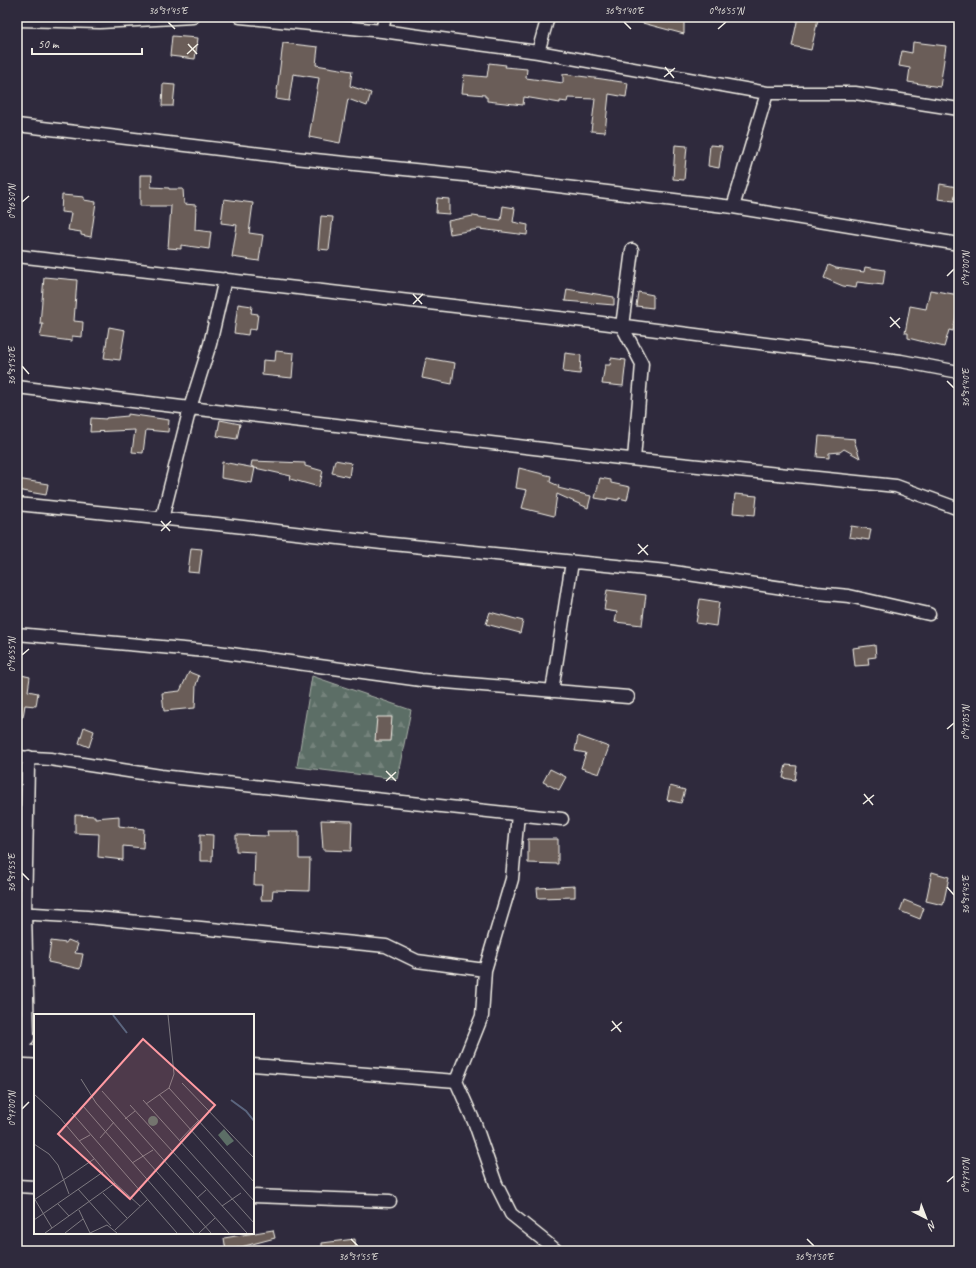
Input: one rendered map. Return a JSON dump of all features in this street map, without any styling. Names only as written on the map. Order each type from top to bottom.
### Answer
[{"type":"street","points":[[17,20],[100,22],[193,17]]},
{"type":"street","points":[[240,17],[382,31],[538,52],[767,93],[855,93],[959,109]]},
{"type":"street","points":[[382,31],[385,17]]},
{"type":"street","points":[[538,52],[548,17]]},
{"type":"street","points":[[733,207],[767,93]]},
{"type":"street","points":[[17,125],[295,158],[474,176],[733,207],[959,244]]},
{"type":"street","points":[[632,250],[622,326],[642,364],[634,459]]},
{"type":"street","points":[[17,256],[622,326],[901,361],[959,372]]},
{"type":"street","points":[[162,519],[190,408],[210,344],[225,279]]},
{"type":"street","points":[[17,387],[634,459],[896,486],[959,509]]},
{"type":"street","points":[[17,504],[382,543],[666,571],[817,593],[849,596],[929,614]]},
{"type":"street","points":[[552,691],[572,562]]},
{"type":"street","points":[[17,634],[217,652],[421,680],[628,697]]},
{"type":"street","points":[[23,757],[50,758],[161,776],[562,819]]},
{"type":"street","points":[[18,1051],[28,1038],[21,913],[28,766],[23,757]]},
{"type":"street","points":[[518,814],[512,879],[485,970],[482,1016],[456,1081],[475,1124],[496,1184],[511,1214],[557,1251]]},
{"type":"street","points":[[21,913],[87,917],[386,946],[417,961],[485,970]]},
{"type":"street","points":[[18,1051],[34,1052]]},
{"type":"street","points":[[254,1065],[456,1081]]},
{"type":"street","points":[[17,1186],[34,1187]]},
{"type":"street","points":[[254,1196],[390,1201]]},
{"type":"green space","points":[[312,676],[411,710],[397,779],[297,767]]},
{"type":"building","points":[[636,17],[684,17],[684,34],[635,21]]},
{"type":"building","points":[[798,17],[811,17],[818,19],[811,50],[792,46]]},
{"type":"building","points":[[172,36],[198,38],[195,59],[170,56]]},
{"type":"building","points":[[913,42],[946,46],[940,87],[908,82],[910,68],[899,66],[902,51],[912,53]]},
{"type":"building","points":[[283,43],[318,47],[316,65],[352,71],[350,86],[371,93],[367,106],[348,99],[340,143],[309,137],[319,78],[293,74],[289,101],[276,99]]},
{"type":"building","points":[[489,63],[506,65],[505,67],[527,69],[526,78],[563,83],[563,74],[628,83],[626,97],[609,94],[605,132],[591,131],[595,99],[568,98],[567,102],[560,101],[560,103],[524,97],[523,105],[487,101],[487,97],[485,97],[485,95],[462,93],[464,75],[487,77]]},
{"type":"building","points":[[163,84],[175,85],[173,106],[162,106]]},
{"type":"building","points":[[675,145],[687,146],[684,180],[673,179]]},
{"type":"building","points":[[710,145],[722,146],[719,168],[708,166]]},
{"type":"building","points":[[140,175],[152,175],[151,187],[183,189],[184,204],[196,205],[195,230],[211,232],[209,249],[181,245],[181,249],[168,248],[171,206],[140,206]]},
{"type":"building","points":[[940,184],[957,187],[954,201],[938,199]]},
{"type":"building","points":[[62,195],[84,197],[84,200],[96,202],[91,237],[81,235],[81,232],[68,230],[71,213],[61,212]]},
{"type":"building","points":[[437,198],[449,199],[449,214],[436,213]]},
{"type":"building","points":[[224,199],[253,203],[249,233],[263,235],[259,261],[232,257],[237,225],[221,223]]},
{"type":"building","points":[[503,206],[515,208],[513,222],[528,225],[527,235],[479,229],[450,234],[448,221],[473,216],[501,220]]},
{"type":"building","points":[[321,216],[333,217],[329,250],[318,249]]},
{"type":"building","points":[[829,265],[836,268],[864,272],[865,267],[885,270],[883,285],[857,282],[856,288],[843,286],[824,278]]},
{"type":"building","points":[[44,277],[77,280],[74,321],[83,322],[82,337],[72,336],[72,341],[40,337],[43,324],[40,324]]},
{"type":"building","points":[[567,289],[614,297],[614,305],[565,301]]},
{"type":"building","points":[[930,290],[959,295],[953,331],[949,330],[944,347],[908,338],[908,333],[905,333],[910,306],[926,309]]},
{"type":"building","points":[[638,292],[653,295],[653,308],[636,306]]},
{"type":"building","points":[[238,304],[252,306],[251,313],[258,314],[256,330],[249,329],[248,335],[234,333]]},
{"type":"building","points":[[109,327],[125,330],[120,360],[104,358]]},
{"type":"building","points":[[276,351],[294,353],[292,378],[262,375],[263,360],[275,361]]},
{"type":"building","points":[[565,353],[581,355],[580,374],[563,372]]},
{"type":"building","points":[[426,358],[455,363],[452,384],[422,378]]},
{"type":"building","points":[[611,358],[626,360],[623,386],[602,384],[605,365],[610,365]]},
{"type":"building","points":[[128,414],[169,420],[168,432],[146,430],[143,453],[132,452],[135,430],[90,432],[91,418],[106,419],[128,416]]},
{"type":"building","points":[[220,420],[240,424],[237,439],[217,436]]},
{"type":"building","points":[[819,436],[856,439],[854,440],[860,458],[844,449],[840,452],[829,453],[829,458],[817,457]]},
{"type":"building","points":[[335,460],[351,463],[349,477],[332,473]]},
{"type":"building","points":[[252,461],[305,463],[305,466],[323,471],[319,487],[290,479],[291,476],[255,468],[251,466]]},
{"type":"building","points":[[222,462],[255,468],[252,483],[221,478]]},
{"type":"building","points":[[519,468],[551,476],[550,482],[559,486],[558,488],[591,496],[588,508],[557,494],[554,516],[522,508],[527,490],[516,488]]},
{"type":"building","points":[[600,478],[611,480],[611,483],[630,487],[627,500],[619,498],[619,500],[607,498],[607,500],[595,498]]},
{"type":"building","points":[[17,479],[48,484],[46,495],[17,490]]},
{"type":"building","points":[[735,494],[757,496],[755,515],[733,513]]},
{"type":"building","points":[[851,526],[871,529],[869,540],[849,537]]},
{"type":"building","points":[[191,548],[202,549],[199,573],[188,572]]},
{"type":"building","points":[[607,590],[646,595],[642,625],[615,622],[617,612],[604,610]]},
{"type":"building","points":[[700,599],[719,602],[716,626],[696,623]]},
{"type":"building","points":[[490,612],[523,621],[520,633],[486,624]]},
{"type":"building","points":[[875,645],[876,657],[868,658],[869,665],[855,666],[853,648]]},
{"type":"building","points":[[189,672],[199,676],[196,685],[195,708],[164,711],[162,693],[180,691]]},
{"type":"building","points":[[17,674],[30,677],[28,691],[38,693],[36,706],[25,705],[23,717],[17,716]]},
{"type":"building","points":[[377,717],[392,717],[390,741],[375,741]]},
{"type":"building","points":[[84,727],[94,731],[89,747],[79,743]]},
{"type":"building","points":[[578,736],[609,747],[599,774],[581,768],[586,753],[575,751]]},
{"type":"building","points":[[786,765],[797,766],[795,780],[783,778]]},
{"type":"building","points":[[550,769],[566,777],[559,790],[543,782]]},
{"type":"building","points":[[670,786],[685,790],[681,803],[667,800]]},
{"type":"building","points":[[75,815],[95,816],[95,818],[119,816],[119,826],[144,829],[143,848],[123,846],[123,860],[98,857],[99,834],[75,833]]},
{"type":"building","points":[[321,820],[352,821],[351,851],[323,850]]},
{"type":"building","points":[[267,831],[299,831],[299,859],[310,859],[309,891],[273,890],[272,900],[261,900],[262,885],[254,885],[255,852],[236,851],[236,835],[268,836]]},
{"type":"building","points":[[200,834],[213,835],[212,861],[200,861]]},
{"type":"building","points":[[528,839],[558,839],[558,864],[528,863]]},
{"type":"building","points":[[932,872],[949,877],[943,905],[926,901]]},
{"type":"building","points":[[575,886],[575,897],[538,898],[537,888]]},
{"type":"building","points":[[904,900],[924,908],[920,919],[900,911]]},
{"type":"building","points":[[68,940],[78,944],[75,953],[83,954],[80,969],[48,962],[51,941],[66,943]]},
{"type":"building","points":[[273,1230],[275,1238],[226,1251],[224,1238]]},
{"type":"building","points":[[355,1239],[356,1251],[322,1251],[322,1243]]}]
